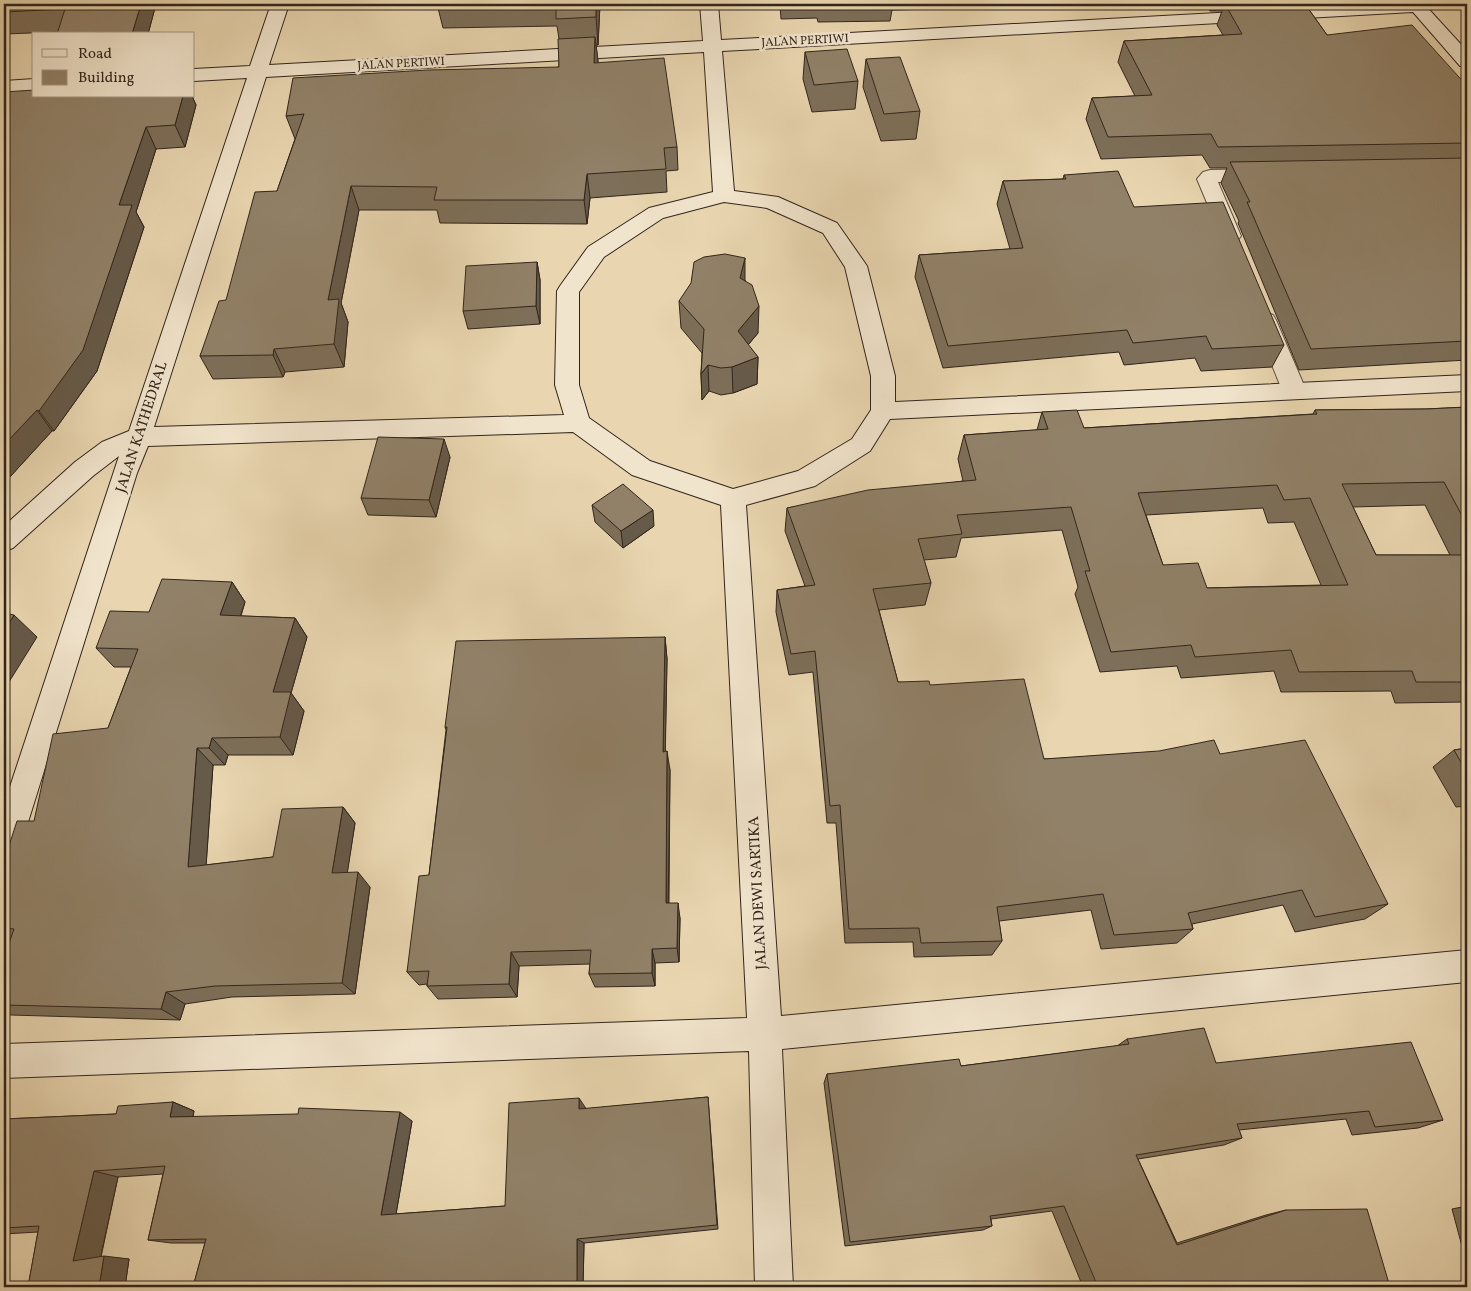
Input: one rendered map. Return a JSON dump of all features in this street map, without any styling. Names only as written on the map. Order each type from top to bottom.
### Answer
[{"type":"street","name":"JALAN KATHEDRAL","points":[[4,851],[125,473],[140,437],[280,4]]},
{"type":"street","points":[[709,4],[724,196]]},
{"type":"street","name":"JALAN PERTIWI","points":[[195,76],[1416,5]]},
{"type":"street","points":[[1416,5],[1467,62]]},
{"type":"street","points":[[4,87],[32,85]]},
{"type":"street","points":[[1237,253],[1207,180],[1210,176],[1278,174]]},
{"type":"street","points":[[4,541],[84,469],[111,450],[140,437],[578,423],[641,468],[733,499],[806,480],[861,445],[883,411],[883,376],[856,266],[830,228],[772,202],[724,196],[656,213],[596,252],[568,291],[567,386],[578,423]]},
{"type":"street","points":[[1256,299],[1294,390]]},
{"type":"street","points":[[883,411],[1467,383]]},
{"type":"street","name":"JALAN DEWI SARTIKA","points":[[733,499],[765,1034],[774,1287]]},
{"type":"street","points":[[4,1061],[765,1034],[1467,966]]},
{"type":"building","points":[[4,4],[141,4],[133,32],[58,32],[65,9],[4,12]]},
{"type":"building","points":[[556,4],[596,4],[596,17],[556,19]]},
{"type":"building","points":[[1225,4],[1305,4],[1327,35],[1412,25],[1467,86],[1467,143],[1218,147],[1211,134],[1108,137],[1092,98],[1152,95],[1124,41],[1242,34]]},
{"type":"building","points":[[595,37],[594,63],[664,58],[677,147],[664,148],[666,169],[587,174],[584,200],[434,200],[437,187],[351,186],[328,300],[339,299],[334,344],[274,349],[273,355],[200,356],[219,301],[226,300],[255,192],[277,191],[304,114],[286,116],[293,78],[428,70],[559,67],[558,39]]},
{"type":"building","points":[[847,49],[858,81],[814,85],[805,52]]},
{"type":"building","points":[[900,57],[920,111],[884,114],[866,59]]},
{"type":"building","points":[[32,90],[32,98],[182,98],[175,125],[146,127],[119,205],[132,205],[83,350],[39,411],[37,410],[4,445],[4,92]]},
{"type":"building","points":[[1467,158],[1467,341],[1311,349],[1247,202],[1250,202],[1230,162]]},
{"type":"building","points":[[1118,171],[1134,207],[1223,202],[1284,345],[1212,349],[1206,336],[1133,343],[1127,330],[948,346],[919,255],[1023,248],[1003,181],[1066,179],[1064,175]]},
{"type":"building","points":[[725,254],[745,258],[740,278],[752,285],[759,306],[738,331],[758,357],[732,367],[721,368],[708,365],[701,374],[704,329],[679,301],[691,283],[694,262],[704,257]]},
{"type":"building","points":[[537,262],[536,306],[463,311],[466,266]]},
{"type":"building","points":[[1467,407],[1467,525],[1444,482],[1342,484],[1376,555],[1467,555],[1467,682],[1416,682],[1412,671],[1299,672],[1291,650],[1195,657],[1191,645],[1111,652],[1085,571],[1090,571],[1071,507],[957,515],[962,534],[918,539],[931,583],[873,589],[898,682],[929,681],[930,685],[1024,679],[1044,759],[1159,751],[1214,740],[1220,754],[1305,740],[1388,904],[1315,917],[1302,890],[1188,913],[1193,929],[1114,935],[1103,894],[997,907],[1002,941],[921,943],[919,928],[849,929],[840,805],[830,806],[815,651],[791,654],[777,590],[815,585],[787,508],[868,490],[976,480],[964,435],[1048,429],[1042,412],[1077,410],[1084,428],[1317,414],[1315,410]],"holes":[[[1277,485],[1284,500],[1310,498],[1348,585],[1207,588],[1198,563],[1163,565],[1138,493]]]},
{"type":"building","points":[[378,437],[444,439],[429,500],[361,498]]},
{"type":"building","points":[[623,484],[653,510],[621,531],[592,505]]},
{"type":"building","points":[[162,579],[232,582],[220,615],[295,618],[273,692],[291,692],[280,737],[212,738],[209,748],[197,748],[188,867],[273,857],[282,809],[343,807],[332,873],[358,872],[342,983],[215,986],[166,992],[161,1009],[4,1005],[4,957],[14,929],[4,928],[4,861],[17,821],[34,821],[53,734],[108,728],[138,649],[96,648],[110,611],[149,612]]},
{"type":"building","points":[[4,613],[14,615],[4,631]]},
{"type":"building","points":[[665,637],[663,752],[667,751],[666,903],[678,903],[677,948],[652,949],[652,973],[589,974],[591,950],[511,952],[509,984],[427,986],[429,971],[407,972],[419,876],[429,875],[456,641]]},
{"type":"building","points":[[1467,748],[1467,773],[1454,750]]},
{"type":"building","points":[[1204,1028],[1216,1063],[1411,1042],[1443,1120],[1375,1127],[1369,1111],[1237,1124],[1242,1138],[1136,1155],[1177,1245],[1286,1210],[1367,1209],[1390,1287],[1098,1287],[1064,1206],[990,1216],[992,1226],[850,1242],[827,1074],[959,1059],[961,1066],[1129,1044],[1127,1039]]},
{"type":"building","points":[[708,1097],[717,1225],[577,1239],[577,1287],[193,1287],[206,1239],[148,1240],[165,1166],[94,1171],[73,1261],[104,1256],[99,1287],[28,1287],[39,1226],[4,1228],[4,1119],[116,1114],[118,1106],[173,1102],[170,1117],[298,1114],[299,1108],[400,1112],[381,1215],[505,1206],[509,1103],[579,1098],[579,1109]]}]
